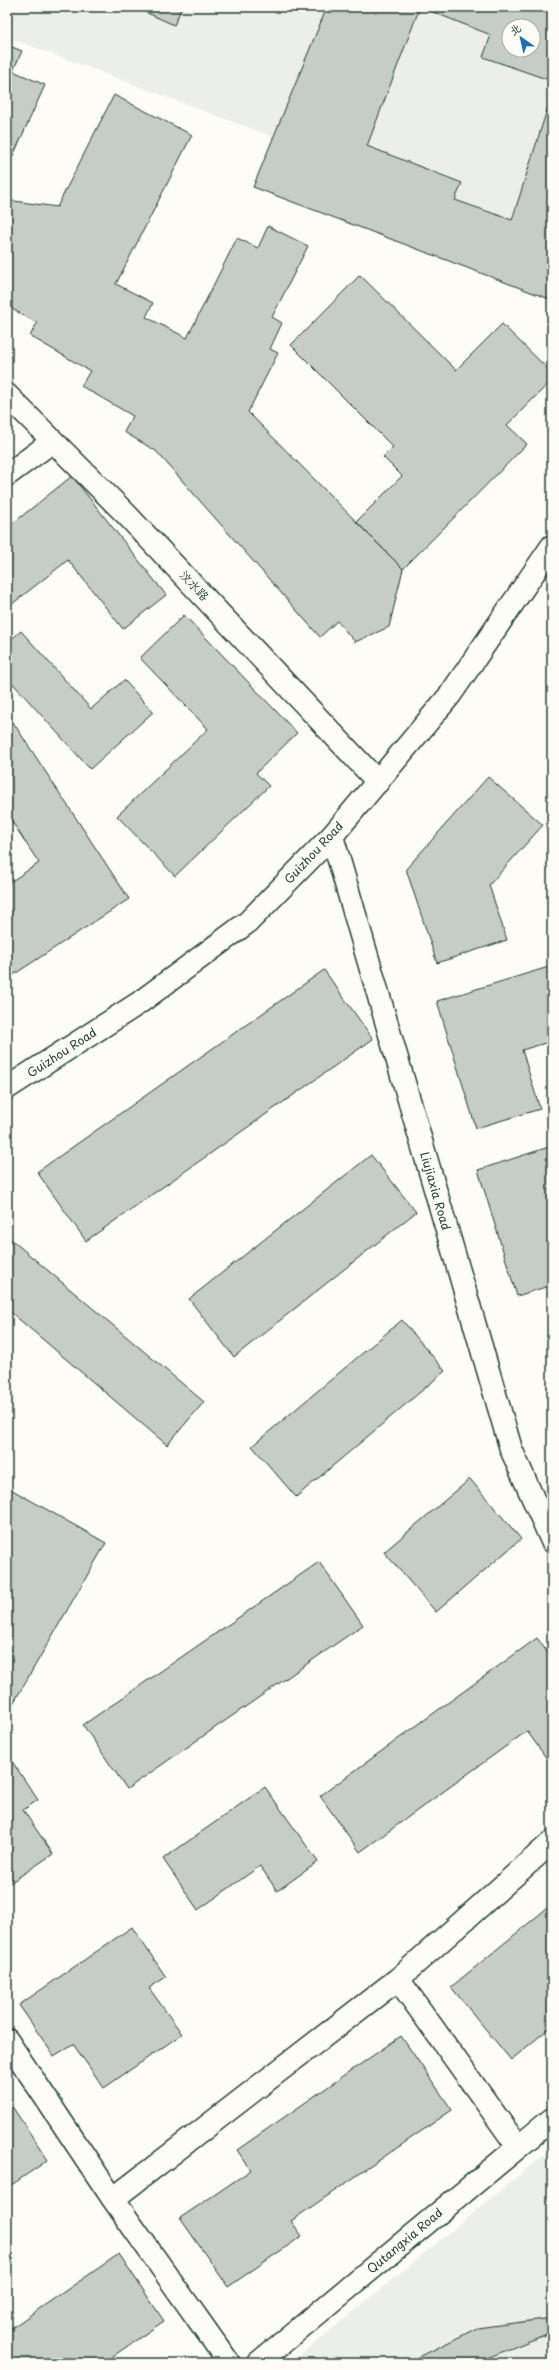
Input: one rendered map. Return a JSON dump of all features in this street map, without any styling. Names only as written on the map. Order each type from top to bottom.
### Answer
[{"type":"street","name":"汶水路","points":[[7,395],[125,513],[378,782]]},
{"type":"street","points":[[7,475],[53,441]]},
{"type":"street","name":"Guizhou Road","points":[[7,1088],[139,1003],[248,922],[332,836],[450,695],[552,546]]},
{"type":"street","name":"Liujiaxia Road","points":[[332,836],[511,1449],[552,1541]]},
{"type":"street","points":[[113,2199],[398,1979],[552,1842]]},
{"type":"street","points":[[398,1979],[518,2146]]},
{"type":"street","points":[[7,2040],[113,2199],[229,2363]]},
{"type":"street","name":"Qutangxia Road","points":[[258,2363],[552,2119]]},
{"type":"shaded area","points":[[7,7],[552,7],[552,300],[253,187],[274,137],[7,37]]},
{"type":"shaded area","points":[[552,2148],[552,2363],[291,2363]]},
{"type":"building","points":[[134,7],[182,7],[174,25]]},
{"type":"building","points":[[327,7],[420,7],[367,146],[462,183],[455,200],[512,220],[552,94],[552,300],[253,187]]},
{"type":"building","points":[[420,7],[552,7],[552,81],[483,57],[491,35]]},
{"type":"building","points":[[7,45],[22,51],[13,71],[45,85],[13,156],[7,153]]},
{"type":"building","points":[[114,95],[192,135],[116,284],[153,303],[146,317],[187,338],[237,238],[258,248],[268,226],[308,246],[272,317],[282,323],[270,349],[278,353],[248,412],[403,569],[389,627],[355,642],[337,621],[320,637],[156,451],[124,432],[133,416],[81,386],[90,371],[30,336],[37,323],[7,306],[7,200],[57,207]]},
{"type":"building","points":[[360,275],[456,370],[502,324],[552,373],[552,380],[507,425],[527,444],[403,569],[356,522],[402,476],[383,457],[393,447],[291,345]]},
{"type":"building","points":[[72,476],[166,595],[123,629],[68,560],[7,608],[7,528]]},
{"type":"building","points":[[184,615],[297,733],[256,773],[269,786],[175,876],[117,816],[208,729],[140,658]]},
{"type":"building","points":[[21,631],[91,709],[124,680],[153,712],[90,769],[7,677],[7,643]]},
{"type":"building","points":[[7,713],[129,899],[7,979],[7,884],[39,863],[7,814]]},
{"type":"building","points":[[488,777],[543,825],[489,885],[507,940],[437,963],[406,869]]},
{"type":"building","points":[[552,966],[552,1041],[522,1050],[540,1109],[476,1128],[437,1001]]},
{"type":"building","points":[[324,970],[373,1039],[86,1241],[37,1172]]},
{"type":"building","points":[[552,1146],[552,1285],[517,1296],[478,1170]]},
{"type":"building","points":[[371,1155],[416,1212],[234,1357],[189,1299]]},
{"type":"building","points":[[7,1236],[204,1402],[167,1445],[7,1309]]},
{"type":"building","points":[[402,1320],[445,1371],[296,1497],[252,1446]]},
{"type":"building","points":[[552,1334],[552,1353],[547,1335]]},
{"type":"building","points":[[470,1479],[521,1539],[436,1612],[384,1552]]},
{"type":"building","points":[[7,1487],[106,1543],[7,1714]]},
{"type":"building","points":[[319,1562],[363,1625],[127,1789],[83,1725]]},
{"type":"building","points":[[537,1638],[552,1659],[552,1766],[527,1731],[360,1852],[320,1796]]},
{"type":"building","points":[[7,1754],[38,1800],[23,1810],[53,1854],[7,1885]]},
{"type":"building","points":[[265,1787],[318,1862],[277,1891],[260,1866],[198,1910],[163,1859]]},
{"type":"building","points":[[552,1904],[552,2026],[511,2060],[451,1987]]},
{"type":"building","points":[[132,1927],[166,1977],[149,1988],[182,2034],[104,2088],[73,2044],[54,2056],[19,2005]]},
{"type":"building","points":[[401,2036],[452,2110],[291,2221],[302,2236],[228,2287],[180,2218],[251,2170],[237,2150]]},
{"type":"building","points":[[7,2099],[48,2160],[7,2188]]},
{"type":"building","points":[[119,2254],[164,2321],[103,2363],[7,2363],[7,2331]]},
{"type":"building","points":[[552,2319],[552,2363],[407,2363],[477,2328]]},
{"type":"building","points":[[552,2332],[552,2363],[489,2363],[487,2358]]}]
